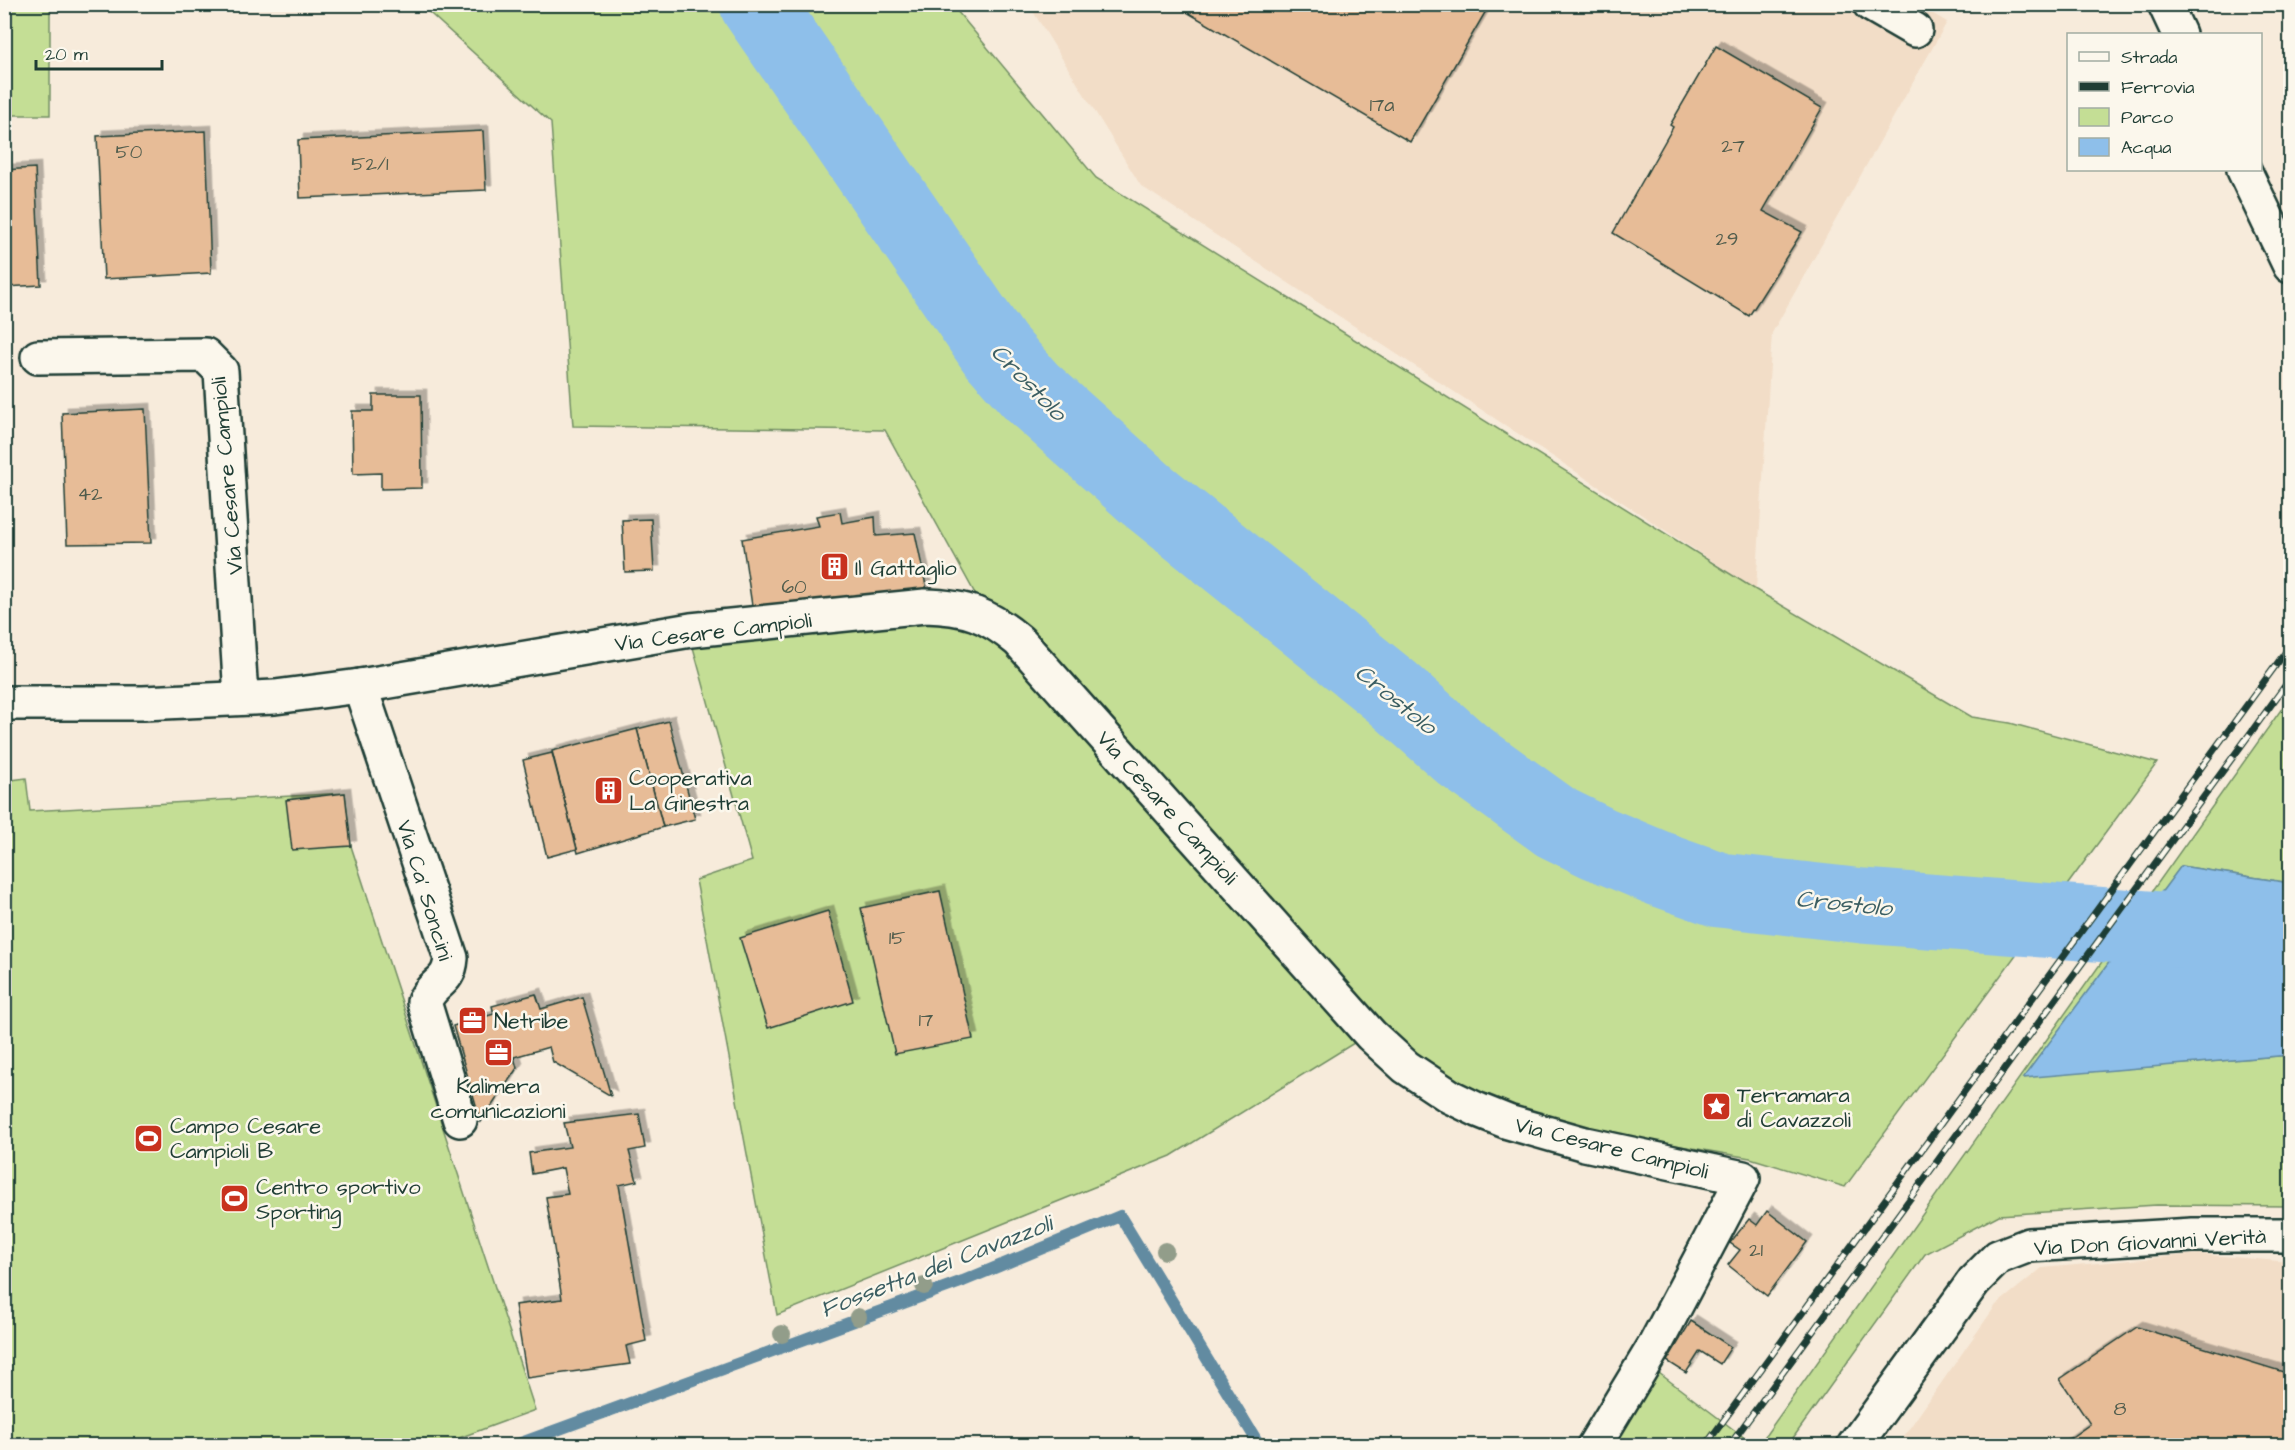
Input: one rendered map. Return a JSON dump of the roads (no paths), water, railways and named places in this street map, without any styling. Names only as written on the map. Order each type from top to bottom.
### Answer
[{"type":"main road","points":[[1870,4],[1915,30]]},
{"type":"main road","points":[[2165,4],[2179,33]]},
{"type":"main road","points":[[2244,171],[2290,266]]},
{"type":"main road","name":"Via Cesare Campioli","points":[[38,357],[205,354],[221,371],[241,697]]},
{"type":"main road","name":"Via Cesare Campioli","points":[[4,703],[143,703],[275,697],[360,686],[691,630],[925,606],[964,610],[1000,624],[1047,671],[1371,1035],[1406,1067],[1451,1097],[1508,1122],[1585,1144],[1743,1178],[1655,1345],[1594,1446]]},
{"type":"main road","name":"Via Ca' Soncini","points":[[360,686],[451,958],[450,970],[446,979],[429,990],[424,1002],[459,1120]]},
{"type":"main road","name":"Via Don Giovanni Verità","points":[[1854,1446],[1974,1281],[1993,1261],[2013,1250],[2028,1245],[2193,1235],[2290,1235]]},
{"type":"main road","points":[[1881,1407],[1886,1446]]},
{"type":"water","points":[[2181,866],[2290,883],[2290,1055],[2023,1078]]},
{"type":"waterway","name":"Crostolo","points":[[757,4],[994,349],[1031,391],[1146,494],[1392,692],[1463,755],[1557,823],[1660,869],[1720,890],[1863,906],[2290,939]]},
{"type":"waterway","name":"Fossetta dei Cavazzoli","points":[[513,1446],[963,1281],[1120,1216],[1260,1446]]},
{"type":"railway","points":[[1705,1446],[2290,646]]},
{"type":"railway","points":[[1729,1446],[2290,679]]},
{"type":"place","name":"Il Gattaglio","points":[[834,567]]},
{"type":"place","name":"Cooperativa La Ginestra","points":[[608,790]]},
{"type":"place","name":"Netribe","points":[[473,1020]]},
{"type":"place","name":"Kalimera comunicazioni","points":[[498,1053]]},
{"type":"place","name":"Terramara di Cavazzoli","points":[[1716,1107]]},
{"type":"place","name":"Campo Cesare Campioli B","points":[[149,1138]]},
{"type":"place","name":"Centro sportivo Sporting","points":[[235,1199]]}]
